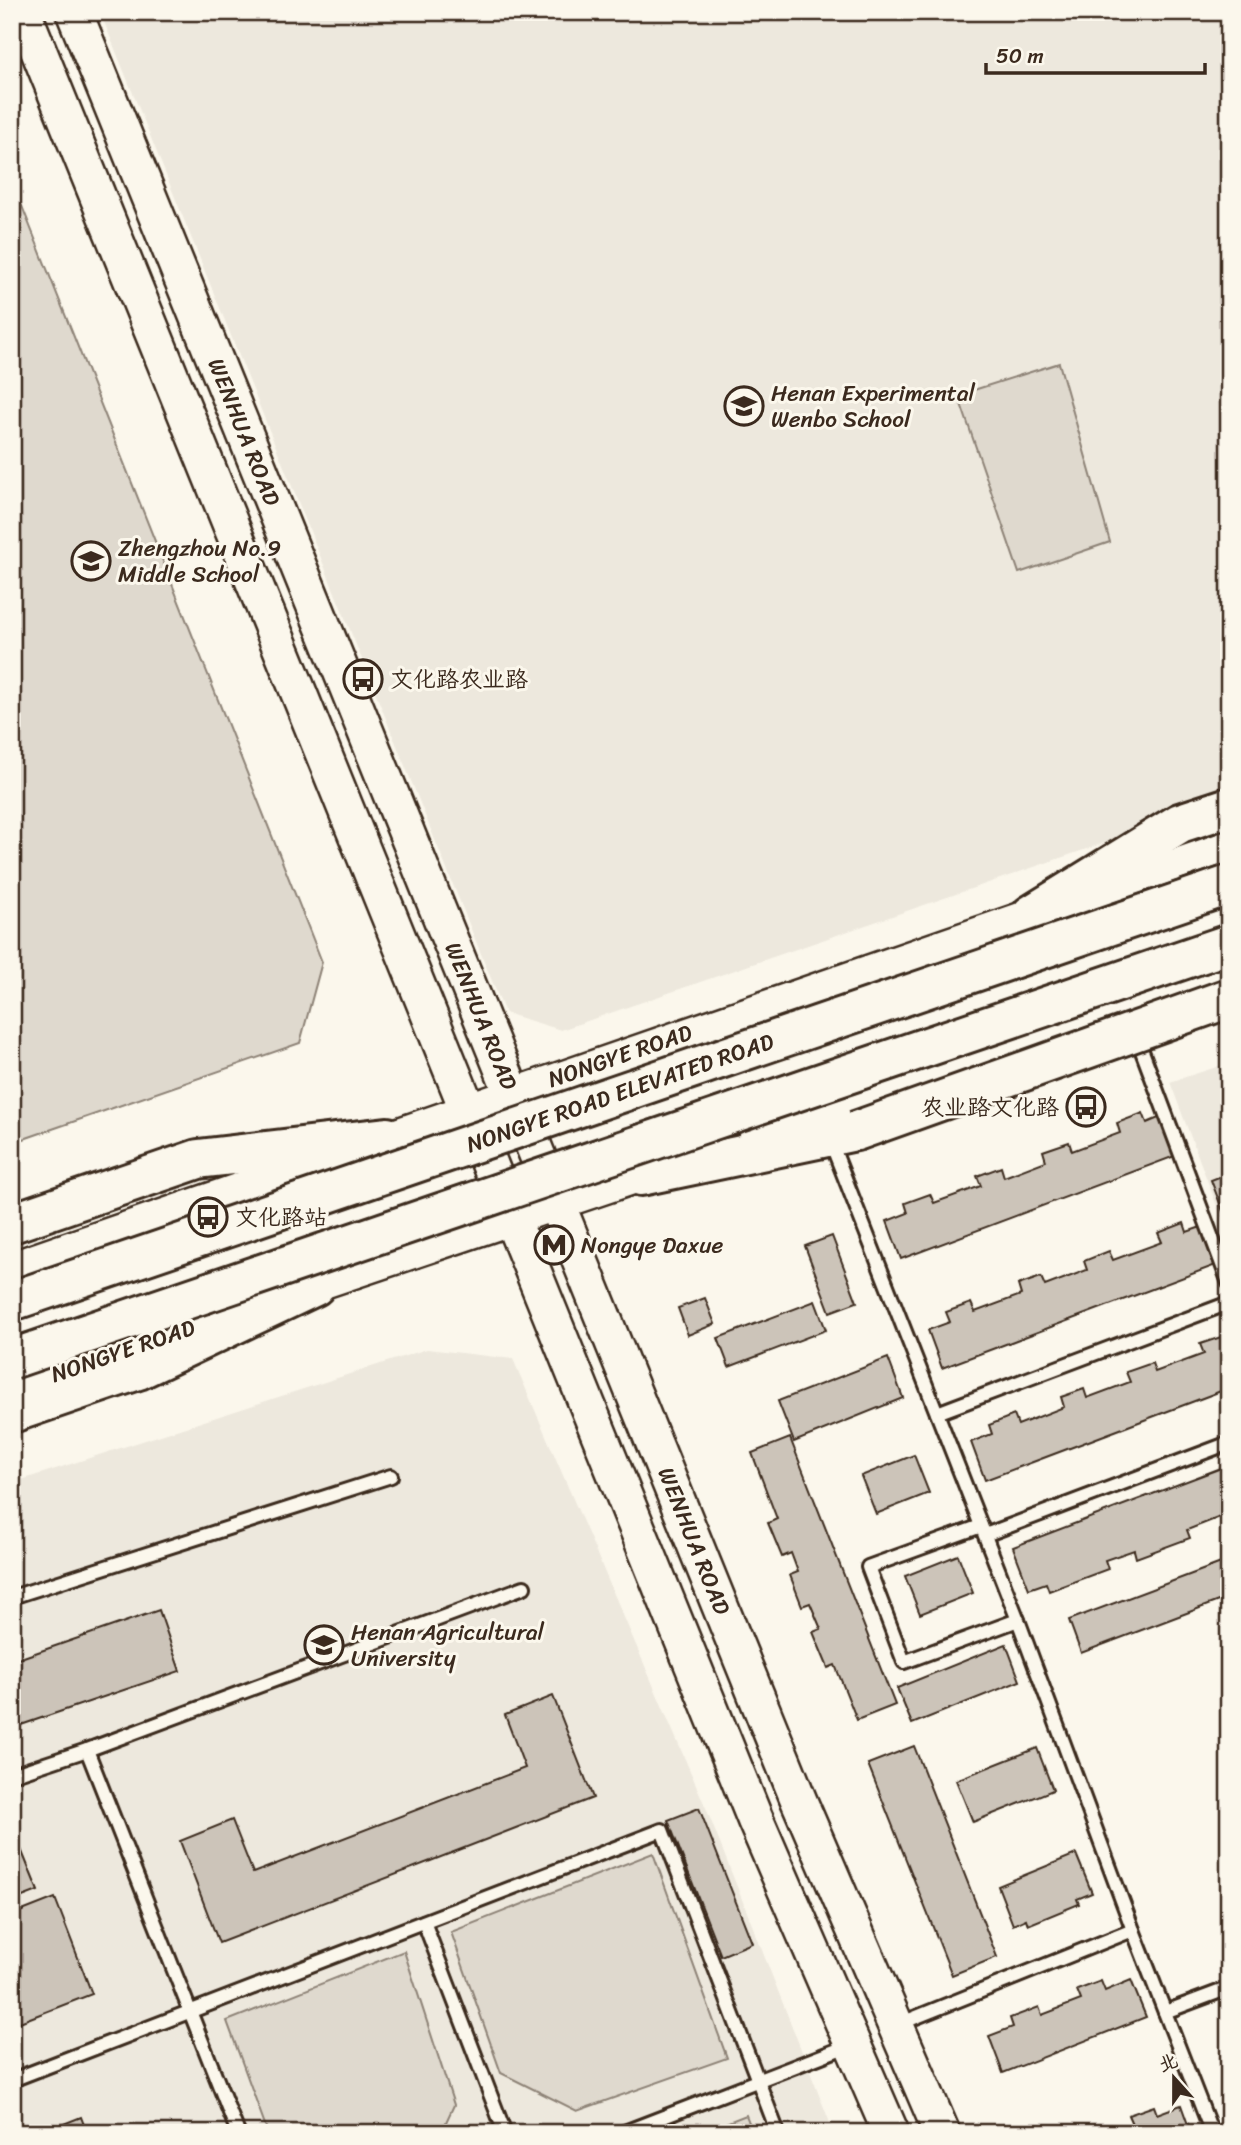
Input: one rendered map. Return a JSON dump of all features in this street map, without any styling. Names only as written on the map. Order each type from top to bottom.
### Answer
[{"type":"highway","points":[[1031,915],[1180,823],[1229,807]]},
{"type":"highway","name":"NONGYE ROAD ELEVATED ROAD","points":[[12,1301],[1229,886]]},
{"type":"highway","points":[[12,1359],[1229,944]]},
{"type":"highway","points":[[640,1176],[842,1133],[1229,998]]},
{"type":"highway","points":[[12,1223],[198,1159],[387,1137]]},
{"type":"highway","points":[[12,1413],[138,1370],[315,1286]]},
{"type":"main road","name":"WENHUA ROAD","points":[[23,12],[755,1819],[891,2133]]},
{"type":"main road","name":"WENHUA ROAD","points":[[74,12],[799,1801],[942,2133]]},
{"type":"street","name":"NONGYE ROAD","points":[[12,1266],[1229,846]]},
{"type":"street","name":"NONGYE ROAD","points":[[12,1388],[1229,978]]},
{"type":"lane","points":[[1128,1012],[1229,1283]]},
{"type":"lane","points":[[842,1133],[937,1413],[1132,1930],[1212,2133]]},
{"type":"lane","points":[[937,1413],[1229,1303]]},
{"type":"lane","points":[[1017,1620],[904,1662],[867,1567],[983,1530],[1229,1443]]},
{"type":"lane","points":[[12,1597],[391,1476]]},
{"type":"lane","points":[[12,1775],[87,1750],[524,1587]]},
{"type":"lane","points":[[87,1750],[238,2133]]},
{"type":"lane","points":[[12,2080],[662,1830],[778,2133]]},
{"type":"lane","points":[[424,1922],[505,2133]]},
{"type":"lane","points":[[896,2026],[1132,1930]]},
{"type":"lane","points":[[1165,2012],[1229,1989]]},
{"type":"lane","points":[[622,2133],[853,2044]]},
{"type":"shaded area","name":"Henan Experimental Wenbo School","points":[[100,12],[1229,12],[1229,800],[561,1030],[505,1013]]},
{"type":"shaded area","name":"Zhengzhou No.9 Middle School","points":[[22,206],[322,962],[300,1043],[12,1143],[12,208]]},
{"type":"shaded area","points":[[1059,363],[1110,542],[1019,573],[958,395]]},
{"type":"shaded area","points":[[1229,1063],[1229,1238],[1170,1082]]},
{"type":"shaded area","name":"Henan Agricultural University","points":[[427,1349],[513,1359],[706,1808],[834,2133],[12,2133],[12,1483]]},
{"type":"shaded area","points":[[653,1853],[727,2058],[577,2111],[501,2073],[451,1932]]},
{"type":"shaded area","points":[[404,1951],[454,2105],[441,2133],[268,2133],[227,2021]]},
{"type":"shaded area","points":[[746,2115],[753,2133],[700,2133]]},
{"type":"building","points":[[1143,1113],[1147,1123],[1161,1117],[1175,1156],[901,1259],[887,1221],[908,1213],[905,1203],[930,1194],[934,1203],[981,1186],[977,1176],[1001,1167],[1004,1177],[1046,1161],[1043,1151],[1069,1142],[1072,1151],[1120,1133],[1117,1123]]},
{"type":"building","points":[[1229,1173],[1229,1227],[1211,1180]]},
{"type":"building","points":[[1184,1223],[1187,1232],[1201,1227],[1216,1265],[942,1368],[928,1330],[950,1322],[946,1312],[971,1303],[975,1312],[1021,1295],[1018,1285],[1041,1277],[1045,1286],[1087,1270],[1084,1261],[1109,1251],[1113,1260],[1162,1242],[1158,1233]]},
{"type":"building","points":[[832,1236],[857,1302],[830,1312],[805,1246]]},
{"type":"building","points":[[705,1298],[715,1324],[688,1335],[678,1308]]},
{"type":"building","points":[[815,1301],[826,1330],[729,1367],[718,1338]]},
{"type":"building","points":[[1227,1335],[1229,1388],[985,1480],[971,1442],[992,1434],[989,1425],[1014,1415],[1018,1425],[1064,1407],[1061,1397],[1084,1389],[1087,1398],[1130,1382],[1126,1372],[1152,1363],[1155,1372],[1204,1354],[1200,1344]]},
{"type":"building","points":[[888,1358],[903,1398],[794,1442],[778,1401]]},
{"type":"building","points":[[790,1438],[895,1705],[857,1720],[835,1665],[828,1668],[813,1632],[821,1629],[810,1603],[802,1606],[790,1575],[798,1572],[791,1553],[782,1557],[768,1523],[777,1519],[752,1453]]},
{"type":"building","points":[[914,1455],[929,1493],[876,1514],[861,1476]]},
{"type":"building","points":[[1229,1465],[1229,1523],[1223,1525],[1220,1517],[1187,1530],[1190,1538],[1136,1558],[1134,1550],[1105,1560],[1108,1569],[1049,1591],[1046,1583],[1029,1589],[1013,1547]]},
{"type":"building","points":[[958,1555],[973,1593],[920,1614],[905,1576]]},
{"type":"building","points":[[1229,1560],[1229,1597],[1081,1653],[1069,1620]]},
{"type":"building","points":[[159,1610],[180,1671],[12,1728],[12,1661]]},
{"type":"building","points":[[1006,1644],[1020,1681],[912,1724],[897,1688]]},
{"type":"building","points":[[553,1696],[593,1798],[219,1943],[180,1841],[232,1820],[253,1873],[525,1768],[505,1715]]},
{"type":"building","points":[[914,1746],[997,1957],[952,1975],[868,1764]]},
{"type":"building","points":[[1037,1748],[1053,1790],[973,1822],[956,1780]]},
{"type":"building","points":[[699,1808],[752,1943],[721,1956],[668,1820]]},
{"type":"building","points":[[12,1827],[38,1891],[12,1901]]},
{"type":"building","points":[[1076,1854],[1092,1893],[1077,1899],[1079,1904],[1028,1925],[1026,1919],[1013,1925],[998,1886]]},
{"type":"building","points":[[55,1898],[92,1994],[12,2025],[12,1960],[17,1958],[12,1946],[12,1915]]},
{"type":"building","points":[[1131,1980],[1146,2017],[1003,2073],[989,2036],[1013,2027],[1010,2018],[1039,2007],[1042,2015],[1081,2000],[1077,1990],[1101,1981],[1105,1991]]},
{"type":"building","points":[[1181,2105],[1191,2133],[1110,2131],[1132,2124],[1128,2115],[1154,2106],[1157,2114]]},
{"type":"building","points":[[81,2117],[87,2133],[41,2133]]},
{"type":"place","name":"Henan Experimental Wenbo School","points":[[744,406]]},
{"type":"place","name":"Zhengzhou No.9 Middle School","points":[[91,561]]},
{"type":"place","name":"文化路农业路","points":[[363,679]]},
{"type":"place","name":"农业路文化路","points":[[1086,1107]]},
{"type":"place","name":"文化路站","points":[[208,1217]]},
{"type":"place","name":"Nongye Daxue","points":[[554,1245]]},
{"type":"place","name":"Henan Agricultural University","points":[[324,1645]]}]
